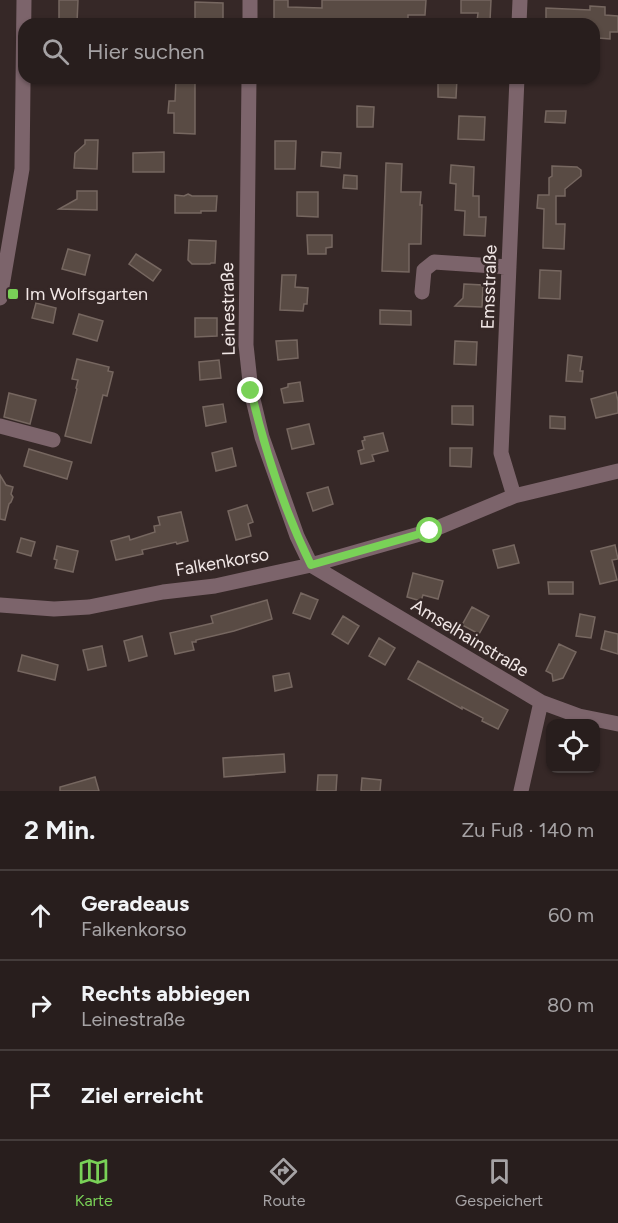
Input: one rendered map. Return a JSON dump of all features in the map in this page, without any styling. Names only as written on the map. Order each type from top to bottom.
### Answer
[{"type":"street","points":[[24,0],[24,18]]},
{"type":"street","points":[[250,0],[250,18]]},
{"type":"street","points":[[519,18],[520,0]]},
{"type":"street","points":[[0,298],[22,169],[23,84]]},
{"type":"street","name":"Leinestraße","points":[[249,84],[246,345],[251,391],[266,448],[297,536],[311,565]]},
{"type":"street","name":"Emsstraße","points":[[514,496],[501,453],[517,84]]},
{"type":"street","points":[[422,292],[424,270],[434,262],[509,267]]},
{"type":"street","points":[[0,426],[52,440]]},
{"type":"street","name":"Falkenkorso","points":[[0,605],[54,609],[88,607],[163,592],[215,586],[311,565],[430,531],[514,496],[618,471]]},
{"type":"street","name":"Amselhainstraße","points":[[311,565],[541,702],[579,717],[618,724]]},
{"type":"street","points":[[521,791],[541,702]]},
{"type":"building","points":[[59,0],[78,0],[77,18],[59,18]]},
{"type":"building","points":[[274,0],[288,0],[288,7],[322,8],[322,0],[426,0],[425,15],[408,15],[408,18],[274,18]]},
{"type":"building","points":[[461,0],[491,0],[490,18],[477,18],[478,13],[461,13]]},
{"type":"building","points":[[195,2],[223,3],[223,18],[195,18]]},
{"type":"building","points":[[590,6],[605,7],[605,15],[618,16],[618,32],[610,32],[610,39],[600,38],[600,18],[546,18],[546,8],[590,10]]},
{"type":"building","points":[[176,84],[195,84],[195,134],[174,133],[174,113],[168,113],[169,101],[175,101]]},
{"type":"building","points":[[438,84],[457,84],[456,98],[438,97]]},
{"type":"building","points":[[357,106],[374,107],[373,127],[357,127]]},
{"type":"building","points":[[546,111],[566,111],[565,123],[545,122]]},
{"type":"building","points":[[459,116],[485,117],[484,140],[458,139]]},
{"type":"building","points":[[85,140],[98,140],[97,169],[74,168],[75,153],[85,144]]},
{"type":"building","points":[[275,141],[296,141],[295,169],[275,169]]},
{"type":"building","points":[[164,152],[164,172],[133,172],[133,153]]},
{"type":"building","points":[[322,152],[341,153],[340,168],[321,166]]},
{"type":"building","points":[[386,163],[402,164],[401,192],[421,192],[421,244],[409,244],[409,272],[382,271]]},
{"type":"building","points":[[451,165],[474,167],[473,196],[479,196],[479,217],[486,217],[485,236],[464,235],[465,211],[455,210],[456,184],[450,183]]},
{"type":"building","points":[[552,166],[577,167],[581,170],[581,176],[565,189],[565,196],[556,196],[556,224],[565,224],[564,249],[543,248],[544,209],[537,208],[538,195],[549,195]]},
{"type":"building","points":[[344,175],[357,176],[357,189],[343,188]]},
{"type":"building","points":[[77,191],[97,191],[97,210],[59,209],[77,199]]},
{"type":"building","points":[[297,192],[318,192],[318,217],[297,216]]},
{"type":"building","points":[[175,195],[217,196],[216,211],[175,213]]},
{"type":"building","points":[[307,235],[332,235],[332,247],[326,248],[326,254],[308,254]]},
{"type":"building","points":[[189,240],[216,241],[215,263],[192,264],[188,260]]},
{"type":"building","points":[[68,249],[90,255],[85,275],[62,269]]},
{"type":"building","points":[[136,254],[161,270],[153,281],[129,264]]},
{"type":"building","points":[[540,270],[561,271],[560,299],[539,298]]},
{"type":"building","points":[[282,275],[296,275],[295,287],[308,288],[307,304],[304,304],[303,311],[280,310]]},
{"type":"building","points":[[464,284],[483,285],[482,307],[455,306],[463,298]]},
{"type":"building","points":[[36,303],[56,308],[53,323],[32,318]]},
{"type":"building","points":[[380,310],[411,311],[411,325],[380,324]]},
{"type":"building","points":[[79,314],[103,321],[97,341],[73,334]]},
{"type":"building","points":[[195,318],[217,318],[217,336],[195,337]]},
{"type":"building","points":[[297,340],[298,358],[278,360],[276,341]]},
{"type":"building","points":[[455,341],[477,342],[476,365],[454,364]]},
{"type":"building","points":[[568,355],[582,357],[580,371],[583,371],[582,382],[566,381]]},
{"type":"building","points":[[77,359],[109,367],[108,371],[113,372],[107,396],[103,395],[91,443],[65,436],[77,389],[78,380],[72,379]]},
{"type":"building","points":[[219,360],[221,378],[200,380],[199,362]]},
{"type":"building","points":[[300,382],[303,401],[284,403],[281,389],[288,387],[288,384]]},
{"type":"building","points":[[616,392],[618,413],[596,418],[591,399]]},
{"type":"building","points":[[9,393],[36,400],[30,424],[4,417]]},
{"type":"building","points":[[223,404],[226,422],[206,426],[203,407]]},
{"type":"building","points":[[452,406],[473,406],[473,425],[452,424]]},
{"type":"building","points":[[550,416],[565,417],[565,429],[550,428]]},
{"type":"building","points":[[309,424],[314,444],[292,449],[287,429]]},
{"type":"building","points":[[383,433],[388,451],[372,455],[374,461],[361,464],[358,451],[364,449],[362,441],[365,440],[364,437]]},
{"type":"building","points":[[232,448],[236,466],[216,471],[212,453]]},
{"type":"building","points":[[450,448],[472,448],[471,467],[450,466]]},
{"type":"building","points":[[29,449],[72,462],[67,479],[24,466]]},
{"type":"building","points":[[0,475],[6,485],[13,487],[11,494],[13,497],[5,520],[0,519]]},
{"type":"building","points":[[328,487],[333,504],[313,511],[307,493]]},
{"type":"building","points":[[247,505],[253,522],[248,524],[251,536],[236,540],[228,511]]},
{"type":"building","points":[[181,512],[188,541],[142,550],[143,554],[116,560],[111,541],[129,536],[130,540],[155,532],[154,526],[160,525],[158,517]]},
{"type":"building","points":[[21,538],[35,542],[31,556],[17,552]]},
{"type":"building","points":[[514,545],[519,563],[498,568],[493,550]]},
{"type":"building","points":[[615,545],[618,559],[612,560],[617,580],[600,584],[591,551]]},
{"type":"building","points":[[57,546],[78,551],[73,572],[55,568],[57,560],[54,559]]},
{"type":"building","points":[[413,573],[443,581],[438,599],[423,595],[421,601],[407,597]]},
{"type":"building","points":[[548,582],[573,582],[573,594],[549,594]]},
{"type":"building","points":[[301,593],[318,600],[310,619],[293,613]]},
{"type":"building","points":[[267,600],[272,619],[196,640],[192,642],[194,650],[175,654],[170,633],[213,623],[211,616]]},
{"type":"building","points":[[472,607],[489,616],[479,634],[462,625]]},
{"type":"building","points":[[580,614],[595,617],[591,638],[576,636]]},
{"type":"building","points":[[343,616],[359,626],[348,644],[332,634]]},
{"type":"building","points":[[605,631],[618,634],[618,654],[601,649]]},
{"type":"building","points":[[142,636],[147,656],[129,661],[124,641]]},
{"type":"building","points":[[379,638],[395,648],[385,665],[369,656]]},
{"type":"building","points":[[559,644],[576,652],[563,678],[553,681],[552,674],[546,671]]},
{"type":"building","points":[[102,646],[106,666],[88,670],[83,650]]},
{"type":"building","points":[[22,655],[58,665],[55,680],[18,671]]},
{"type":"building","points":[[418,661],[508,710],[498,729],[482,721],[483,718],[408,679]]},
{"type":"building","points":[[289,673],[292,687],[275,691],[273,676]]},
{"type":"building","points":[[284,754],[285,772],[224,777],[223,758]]},
{"type":"building","points":[[318,775],[337,775],[336,791],[317,791]]},
{"type":"building","points":[[95,777],[99,791],[60,791],[60,787]]},
{"type":"building","points":[[362,778],[381,780],[380,791],[361,791]]},
{"type":"place","name":"Im Wolfsgarten","points":[[13,294]]},
{"type":"route","points":[[251,391],[262,437],[297,536],[311,565],[430,531]]}]
